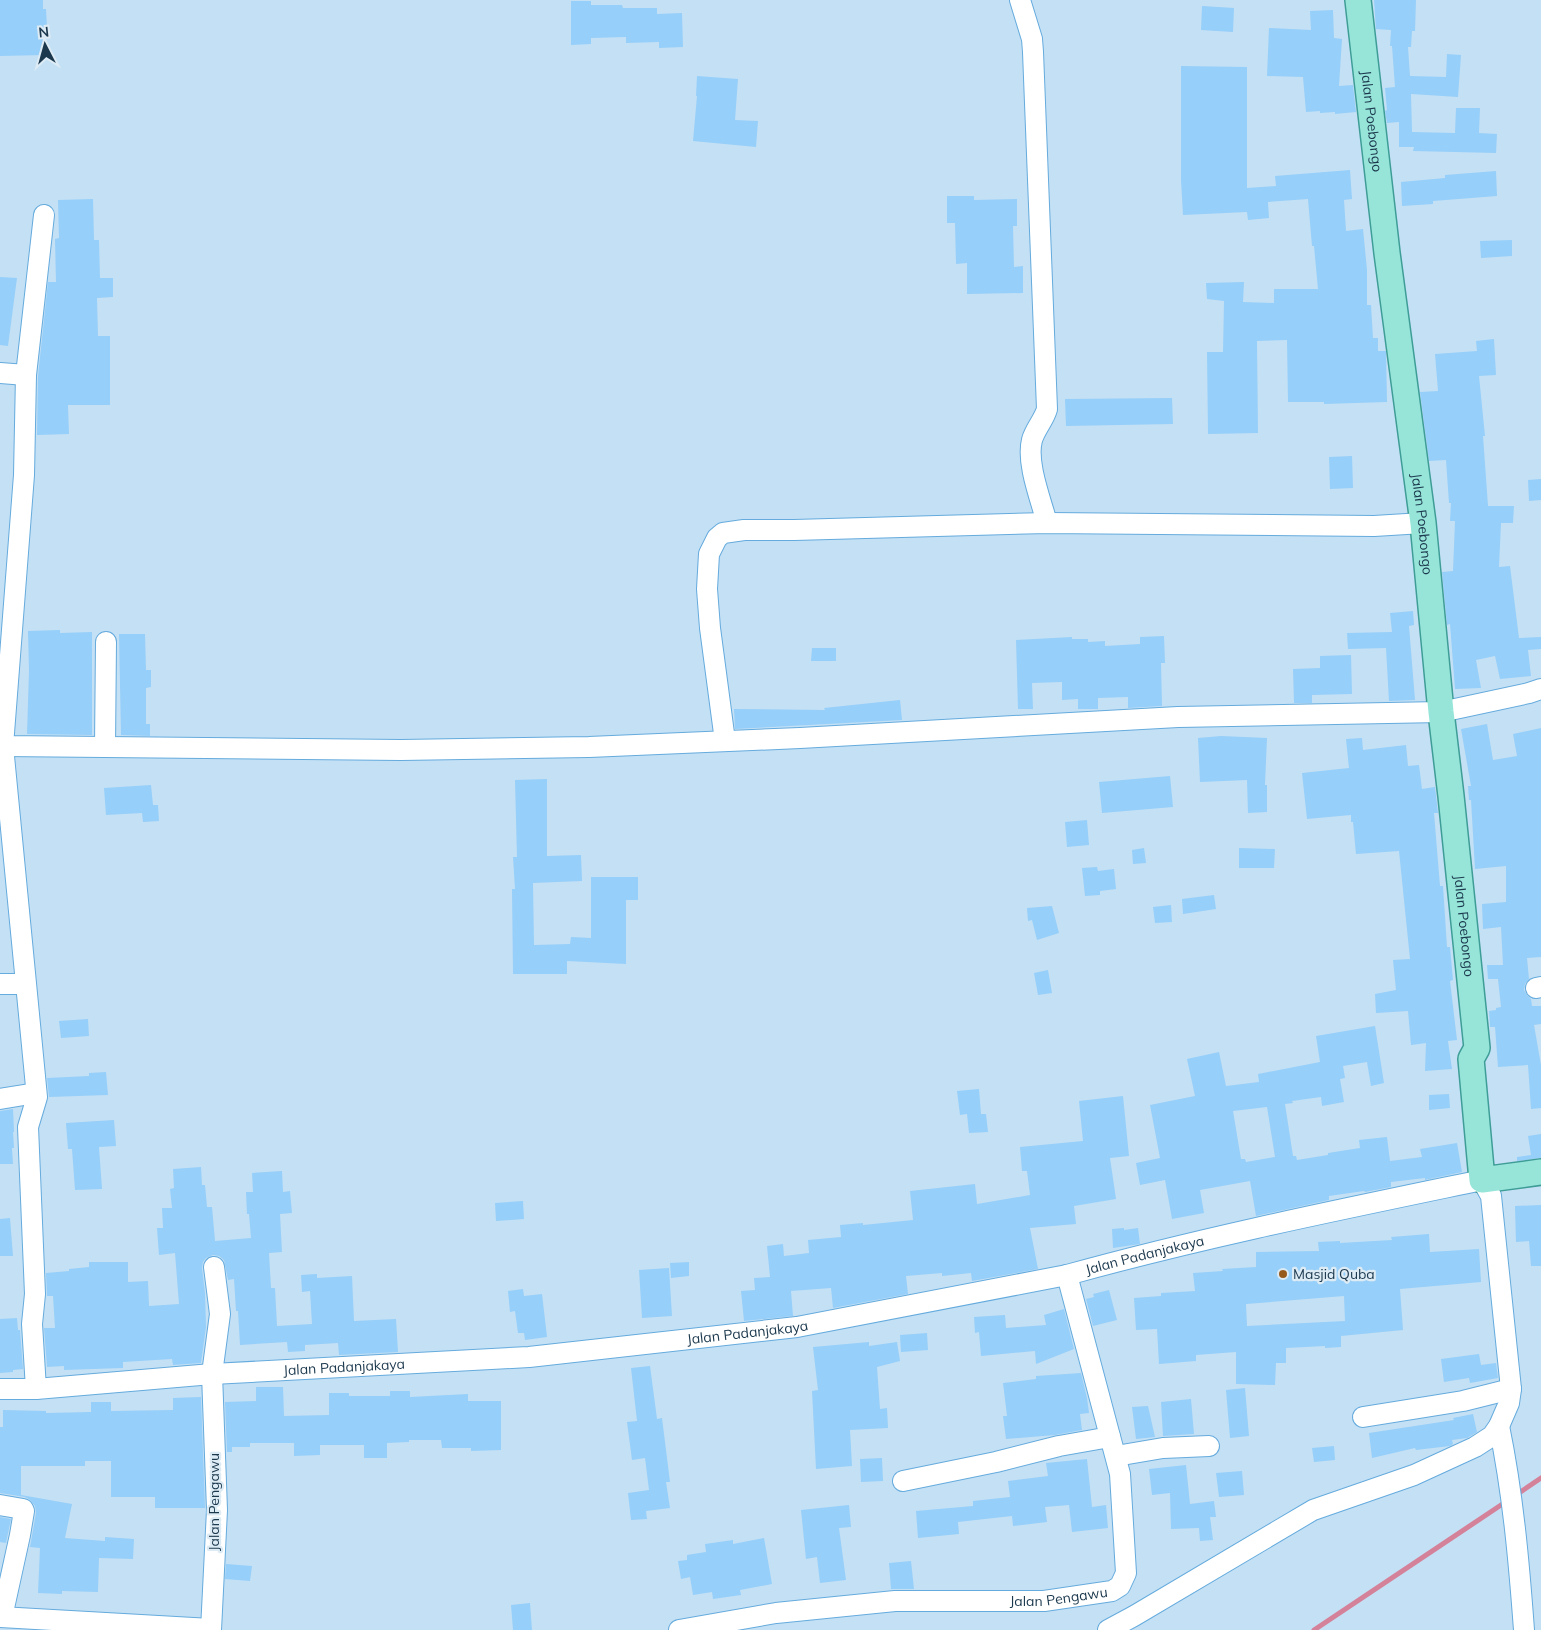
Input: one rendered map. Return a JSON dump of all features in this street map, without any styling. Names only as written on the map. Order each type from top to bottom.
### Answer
[{"type":"main road","name":"Jalan Poebongo","points":[[1358,0],[1387,253],[1423,523],[1477,1048],[1471,1059],[1490,1185]]},
{"type":"main road","points":[[1490,1185],[1541,1172]]},
{"type":"street","points":[[1020,0],[1034,52],[1047,409],[1041,425],[1033,437],[1030,448],[1034,477],[1047,524]]},
{"type":"street","points":[[36,1389],[32,1324],[35,1294],[28,1127],[37,1101],[2,746],[24,475],[26,375],[44,215]]},
{"type":"street","points":[[0,373],[26,375]]},
{"type":"street","points":[[725,742],[710,628],[707,589],[709,554],[716,538],[723,533],[744,530],[1047,524],[1374,526],[1423,523]]},
{"type":"street","points":[[105,746],[106,642]]},
{"type":"street","points":[[2,746],[435,750],[725,742],[1178,717],[1441,712],[1541,689]]},
{"type":"street","points":[[0,984],[25,984]]},
{"type":"street","points":[[0,1099],[36,1093]]},
{"type":"street","points":[[1108,1630],[1313,1510],[1414,1475],[1475,1447],[1492,1436],[1510,1403],[1511,1389],[1490,1185]]},
{"type":"street","name":"Jalan Padanjakaya","points":[[0,1389],[36,1389],[212,1374],[529,1357],[778,1329],[1067,1275],[1316,1214],[1490,1185]]},
{"type":"street","name":"Jalan Pengawu","points":[[211,1629],[216,1510],[212,1374],[220,1314],[214,1267]]},
{"type":"street","name":"Jalan Pengawu","points":[[679,1630],[776,1613],[895,1601],[1044,1601],[1112,1591],[1120,1586],[1126,1573],[1120,1474],[1067,1275]]},
{"type":"street","points":[[1363,1417],[1463,1401],[1511,1389]]},
{"type":"street","points":[[1499,1426],[1509,1473],[1524,1630]]},
{"type":"street","points":[[903,1481],[996,1462],[1060,1446],[1163,1448],[1209,1446]]},
{"type":"street","points":[[0,1505],[20,1507],[24,1511],[1,1617],[211,1629]]},
{"type":"street","points":[[1124,1578],[1134,1616]]},
{"type":"building","points":[[0,0],[43,0],[43,9],[46,9],[47,28],[44,29],[44,55],[0,56]]},
{"type":"building","points":[[1374,0],[1416,0],[1415,31],[1412,31],[1411,47],[1408,47],[1410,76],[1446,77],[1447,54],[1461,55],[1458,97],[1411,94],[1412,132],[1455,133],[1456,108],[1480,108],[1479,133],[1497,134],[1496,153],[1413,151],[1414,147],[1399,147],[1399,122],[1387,123],[1385,111],[1387,110],[1385,88],[1395,87],[1392,46],[1390,46],[1391,30],[1376,29]]},
{"type":"building","points":[[571,1],[591,1],[591,5],[622,5],[623,8],[657,8],[657,14],[682,13],[683,47],[659,48],[659,42],[626,43],[626,37],[591,38],[591,44],[571,45]]},
{"type":"building","points":[[1202,6],[1234,8],[1233,32],[1201,30]]},
{"type":"building","points":[[1333,10],[1334,38],[1342,39],[1339,86],[1353,85],[1356,112],[1335,114],[1335,112],[1306,112],[1303,77],[1267,76],[1269,28],[1311,30],[1310,11]]},
{"type":"building","points":[[1181,66],[1247,67],[1247,188],[1276,186],[1275,176],[1350,170],[1352,199],[1344,200],[1346,231],[1363,229],[1367,270],[1367,305],[1371,305],[1373,338],[1378,338],[1378,351],[1386,351],[1387,402],[1324,404],[1324,402],[1288,402],[1287,340],[1257,341],[1258,433],[1208,434],[1207,352],[1223,352],[1224,301],[1207,299],[1206,283],[1244,282],[1243,302],[1274,303],[1274,289],[1318,289],[1308,199],[1268,202],[1269,218],[1248,220],[1247,212],[1183,215],[1181,180]]},
{"type":"building","points":[[697,76],[738,79],[735,120],[758,121],[756,147],[693,141]]},
{"type":"building","points":[[1496,171],[1497,196],[1433,201],[1433,204],[1402,206],[1401,182],[1445,178],[1445,175]]},
{"type":"building","points":[[947,196],[974,196],[974,200],[1017,199],[1017,226],[1013,226],[1014,267],[1023,266],[1023,293],[967,294],[967,263],[956,264],[955,223],[947,223]]},
{"type":"building","points":[[93,199],[94,240],[99,240],[100,278],[113,278],[113,297],[97,298],[98,336],[110,336],[110,405],[68,405],[69,434],[37,435],[38,376],[48,282],[56,282],[55,239],[59,238],[58,200]]},
{"type":"building","points":[[1512,240],[1512,256],[1481,258],[1480,241]]},
{"type":"building","points":[[0,277],[17,278],[8,346],[0,345]]},
{"type":"building","points":[[1494,339],[1496,375],[1479,376],[1485,436],[1483,436],[1488,506],[1514,506],[1513,523],[1501,523],[1499,567],[1510,566],[1519,638],[1541,637],[1541,649],[1528,650],[1531,676],[1500,679],[1495,656],[1476,660],[1481,688],[1455,689],[1450,624],[1447,625],[1442,572],[1453,571],[1455,521],[1450,521],[1451,503],[1449,503],[1446,460],[1429,461],[1420,392],[1438,391],[1435,354],[1477,351],[1476,341]]},
{"type":"building","points":[[1172,398],[1173,424],[1066,426],[1065,399]]},
{"type":"building","points":[[1352,456],[1353,488],[1330,489],[1329,457]]},
{"type":"building","points":[[1541,479],[1541,500],[1529,501],[1528,480]]},
{"type":"building","points":[[1413,611],[1414,625],[1409,626],[1415,700],[1389,701],[1386,648],[1348,649],[1347,633],[1392,632],[1390,613]]},
{"type":"building","points":[[60,630],[60,633],[92,632],[92,735],[27,734],[28,631]]},
{"type":"building","points":[[119,634],[145,634],[146,670],[151,670],[151,687],[146,688],[146,724],[150,724],[150,736],[121,735]]},
{"type":"building","points":[[1164,636],[1165,663],[1161,663],[1162,706],[1128,708],[1128,697],[1098,698],[1098,709],[1078,709],[1078,699],[1062,700],[1062,682],[1032,683],[1033,709],[1018,709],[1016,640],[1072,637],[1072,639],[1088,639],[1088,642],[1105,641],[1105,646],[1140,644],[1140,637]]},
{"type":"building","points":[[812,648],[836,648],[836,661],[811,661]]},
{"type":"building","points":[[1351,655],[1352,694],[1312,695],[1312,703],[1294,703],[1293,669],[1320,668],[1320,656]]},
{"type":"building","points":[[900,700],[902,720],[735,729],[734,709],[825,710],[824,708]]},
{"type":"building","points":[[1487,724],[1493,760],[1517,756],[1513,734],[1541,728],[1541,957],[1527,958],[1529,979],[1525,984],[1524,990],[1531,999],[1532,1006],[1541,1006],[1541,1024],[1534,1025],[1541,1065],[1541,1108],[1531,1109],[1528,1065],[1498,1067],[1495,1027],[1490,1027],[1489,1011],[1501,1007],[1498,979],[1488,979],[1487,965],[1503,965],[1501,927],[1483,929],[1482,904],[1506,902],[1506,866],[1475,869],[1471,800],[1469,800],[1468,786],[1471,786],[1461,729]]},
{"type":"building","points":[[1221,736],[1267,738],[1265,785],[1267,785],[1267,812],[1248,813],[1247,780],[1200,782],[1198,738]]},
{"type":"building","points":[[1362,738],[1363,750],[1406,745],[1408,766],[1419,765],[1422,789],[1435,787],[1438,813],[1434,813],[1440,886],[1443,886],[1447,947],[1450,947],[1453,980],[1450,981],[1457,1040],[1448,1041],[1452,1069],[1425,1071],[1426,1043],[1411,1045],[1408,1011],[1376,1013],[1375,994],[1396,990],[1393,960],[1410,959],[1399,851],[1356,854],[1351,815],[1307,819],[1302,773],[1349,768],[1346,739]]},
{"type":"building","points":[[1170,776],[1173,807],[1102,813],[1099,782]]},
{"type":"building","points":[[547,779],[547,856],[581,855],[582,881],[533,883],[534,945],[570,944],[571,937],[591,938],[591,877],[638,877],[638,900],[626,900],[626,964],[567,961],[567,974],[513,974],[512,889],[515,889],[513,857],[517,857],[515,780]]},
{"type":"building","points":[[151,785],[153,805],[158,805],[159,821],[143,822],[142,813],[106,815],[104,788]]},
{"type":"building","points":[[1087,820],[1089,845],[1067,847],[1065,822]]},
{"type":"building","points":[[1144,848],[1146,863],[1133,864],[1132,850]]},
{"type":"building","points":[[1239,848],[1275,849],[1274,868],[1239,868]]},
{"type":"building","points":[[1097,867],[1098,871],[1114,869],[1116,889],[1100,891],[1100,895],[1085,896],[1082,868]]},
{"type":"building","points":[[1214,895],[1216,909],[1183,914],[1182,899]]},
{"type":"building","points":[[1171,905],[1172,922],[1155,923],[1153,907]]},
{"type":"building","points":[[1052,906],[1059,933],[1037,940],[1032,920],[1028,921],[1027,908]]},
{"type":"building","points":[[1048,970],[1052,993],[1038,995],[1034,973]]},
{"type":"building","points":[[88,1019],[89,1036],[61,1038],[59,1021]]},
{"type":"building","points":[[1375,1026],[1384,1083],[1371,1086],[1367,1062],[1343,1066],[1345,1078],[1340,1079],[1344,1102],[1322,1106],[1321,1097],[1292,1101],[1293,1103],[1285,1104],[1293,1156],[1296,1156],[1297,1160],[1360,1148],[1359,1140],[1387,1137],[1390,1161],[1422,1157],[1420,1149],[1457,1143],[1462,1172],[1425,1180],[1425,1178],[1391,1182],[1391,1187],[1329,1196],[1329,1200],[1256,1216],[1250,1181],[1200,1190],[1204,1213],[1172,1219],[1165,1180],[1140,1185],[1136,1163],[1160,1158],[1150,1105],[1195,1096],[1187,1059],[1219,1052],[1226,1086],[1259,1082],[1258,1074],[1320,1062],[1316,1036]],"holes":[[[1267,1107],[1275,1157],[1246,1162],[1245,1159],[1241,1159],[1233,1111]]]},
{"type":"building","points":[[106,1072],[108,1095],[49,1097],[47,1078],[89,1076],[89,1073]]},
{"type":"building","points":[[979,1089],[981,1114],[986,1114],[988,1132],[969,1133],[967,1114],[960,1115],[957,1091]]},
{"type":"building","points":[[1449,1094],[1450,1108],[1429,1110],[1429,1095]]},
{"type":"building","points":[[1123,1096],[1129,1156],[1110,1158],[1116,1199],[1074,1206],[1076,1224],[1030,1228],[1038,1269],[972,1281],[971,1273],[942,1276],[942,1273],[906,1276],[908,1294],[833,1308],[831,1288],[791,1291],[793,1316],[744,1321],[741,1291],[755,1290],[754,1278],[770,1277],[767,1246],[783,1244],[784,1256],[809,1253],[808,1240],[841,1237],[840,1225],[863,1223],[863,1225],[913,1220],[910,1191],[975,1184],[977,1204],[1030,1195],[1027,1171],[1022,1171],[1020,1147],[1083,1141],[1079,1101]]},
{"type":"building","points":[[13,1109],[13,1164],[0,1164],[0,1111]]},
{"type":"building","points":[[114,1120],[116,1146],[99,1147],[102,1189],[75,1190],[72,1149],[68,1149],[66,1123]]},
{"type":"building","points":[[1541,1134],[1541,1158],[1517,1161],[1517,1157],[1531,1155],[1528,1136]]},
{"type":"building","points":[[201,1167],[202,1185],[205,1185],[207,1207],[212,1207],[215,1241],[251,1238],[246,1192],[253,1192],[252,1173],[282,1171],[283,1192],[290,1191],[292,1213],[280,1214],[282,1252],[269,1253],[271,1288],[275,1288],[277,1326],[312,1324],[310,1291],[302,1292],[301,1275],[317,1274],[317,1278],[352,1276],[354,1321],[396,1319],[398,1352],[339,1355],[338,1343],[305,1345],[305,1351],[288,1352],[287,1342],[240,1345],[234,1279],[228,1280],[224,1260],[219,1256],[213,1255],[206,1258],[202,1268],[206,1327],[201,1363],[173,1365],[172,1359],[123,1362],[123,1368],[64,1370],[64,1366],[47,1367],[44,1328],[55,1328],[53,1296],[47,1296],[46,1273],[89,1267],[89,1262],[128,1262],[128,1282],[148,1281],[149,1306],[179,1304],[175,1253],[159,1255],[157,1228],[163,1228],[162,1208],[172,1208],[170,1189],[174,1188],[173,1169]]},
{"type":"building","points":[[523,1201],[524,1219],[496,1221],[495,1203]]},
{"type":"building","points":[[1541,1205],[1541,1266],[1531,1266],[1529,1241],[1516,1242],[1515,1206]]},
{"type":"building","points":[[10,1218],[13,1256],[0,1256],[0,1219]]},
{"type":"building","points":[[1124,1228],[1124,1230],[1138,1228],[1140,1244],[1113,1248],[1112,1229]]},
{"type":"building","points":[[1429,1234],[1430,1252],[1479,1249],[1481,1282],[1400,1289],[1403,1330],[1341,1336],[1341,1347],[1286,1348],[1286,1363],[1276,1363],[1275,1385],[1236,1384],[1236,1352],[1196,1355],[1196,1361],[1159,1364],[1157,1329],[1136,1330],[1134,1298],[1161,1296],[1161,1293],[1195,1291],[1193,1273],[1256,1267],[1256,1252],[1319,1251],[1318,1242],[1340,1241],[1340,1243],[1392,1240],[1391,1237]],"holes":[[[1344,1296],[1345,1321],[1247,1326],[1246,1304]]]},
{"type":"building","points":[[689,1262],[689,1276],[671,1278],[670,1263]]},
{"type":"building","points":[[669,1268],[672,1316],[642,1318],[639,1270]]},
{"type":"building","points":[[523,1289],[524,1296],[542,1294],[547,1337],[525,1340],[524,1333],[518,1333],[515,1311],[510,1312],[508,1291]]},
{"type":"building","points":[[1109,1290],[1117,1320],[1093,1326],[1086,1299],[1094,1297],[1093,1294]]},
{"type":"building","points":[[1064,1309],[1074,1349],[1036,1364],[1035,1351],[981,1356],[979,1332],[975,1333],[974,1317],[1005,1315],[1006,1328],[1046,1325],[1044,1315]]},
{"type":"building","points":[[17,1318],[18,1330],[20,1330],[23,1369],[0,1373],[0,1319]]},
{"type":"building","points":[[927,1333],[928,1350],[901,1352],[900,1335]]},
{"type":"building","points":[[869,1342],[869,1346],[897,1342],[900,1361],[877,1367],[880,1409],[887,1408],[888,1428],[850,1430],[852,1466],[816,1469],[812,1391],[818,1390],[813,1347]]},
{"type":"building","points":[[1479,1354],[1481,1365],[1496,1363],[1498,1378],[1470,1383],[1469,1378],[1444,1382],[1441,1359]]},
{"type":"building","points":[[650,1366],[657,1419],[662,1418],[670,1482],[666,1482],[670,1508],[646,1511],[647,1519],[631,1520],[628,1493],[649,1490],[645,1458],[632,1460],[627,1422],[637,1421],[631,1368]]},
{"type":"building","points":[[1081,1373],[1089,1413],[1080,1414],[1082,1430],[1055,1435],[1006,1439],[1003,1416],[1007,1416],[1003,1383],[1036,1379],[1036,1376]]},
{"type":"building","points":[[256,1387],[283,1387],[284,1416],[329,1415],[329,1393],[349,1393],[349,1396],[390,1396],[390,1391],[410,1391],[410,1397],[468,1394],[468,1401],[501,1401],[501,1450],[471,1451],[471,1448],[442,1448],[441,1440],[409,1440],[409,1442],[387,1443],[387,1458],[364,1458],[364,1445],[320,1445],[320,1455],[294,1456],[294,1443],[250,1443],[250,1447],[232,1447],[232,1452],[227,1452],[225,1402],[256,1401]]},
{"type":"building","points":[[1245,1388],[1249,1436],[1230,1438],[1226,1390]]},
{"type":"building","points":[[201,1397],[205,1508],[155,1508],[155,1497],[111,1497],[111,1461],[85,1461],[85,1466],[21,1466],[21,1495],[72,1504],[65,1538],[105,1541],[105,1537],[134,1539],[133,1559],[99,1558],[98,1592],[62,1591],[62,1594],[38,1593],[40,1548],[30,1547],[36,1513],[35,1506],[25,1497],[0,1493],[0,1427],[3,1427],[3,1410],[46,1411],[46,1413],[91,1412],[91,1402],[111,1402],[111,1411],[173,1410],[173,1398]]},
{"type":"building","points":[[1191,1399],[1194,1434],[1163,1436],[1161,1402]]},
{"type":"building","points":[[1148,1406],[1155,1437],[1136,1439],[1132,1407]]},
{"type":"building","points":[[1473,1414],[1477,1432],[1467,1438],[1452,1440],[1453,1444],[1450,1446],[1416,1450],[1415,1448],[1372,1458],[1369,1433],[1454,1420],[1453,1418]]},
{"type":"building","points":[[1334,1446],[1335,1460],[1314,1462],[1312,1448]]},
{"type":"building","points":[[882,1458],[883,1481],[861,1482],[860,1459]]},
{"type":"building","points":[[1087,1459],[1092,1507],[1106,1505],[1108,1528],[1072,1532],[1069,1505],[1045,1507],[1047,1522],[1013,1526],[1012,1516],[958,1522],[959,1534],[918,1538],[916,1511],[973,1506],[973,1501],[1010,1497],[1008,1481],[1048,1476],[1046,1463]]},
{"type":"building","points":[[1186,1465],[1190,1504],[1214,1501],[1216,1517],[1210,1517],[1213,1540],[1200,1541],[1199,1528],[1171,1529],[1170,1493],[1152,1495],[1149,1469]]},
{"type":"building","points":[[1242,1471],[1244,1495],[1219,1497],[1216,1473]]},
{"type":"building","points":[[849,1505],[851,1527],[839,1528],[846,1580],[820,1583],[817,1557],[806,1559],[801,1510]]},
{"type":"building","points":[[0,1517],[11,1519],[6,1543],[0,1542]]},
{"type":"building","points":[[764,1538],[772,1584],[740,1590],[741,1595],[713,1599],[712,1592],[693,1595],[690,1577],[681,1579],[678,1561],[687,1560],[687,1555],[706,1552],[705,1544],[733,1540],[733,1544]]},
{"type":"building","points":[[911,1561],[914,1589],[891,1589],[889,1563]]},
{"type":"building","points":[[226,1564],[252,1566],[250,1581],[225,1579]]},
{"type":"building","points":[[530,1603],[532,1630],[513,1630],[511,1605]]},
{"type":"waterway","points":[[1516,1495],[1541,1478]]},
{"type":"waterway","points":[[1314,1630],[1507,1501]]},
{"type":"place","name":"Masjid Quba","points":[[1283,1274]]}]
